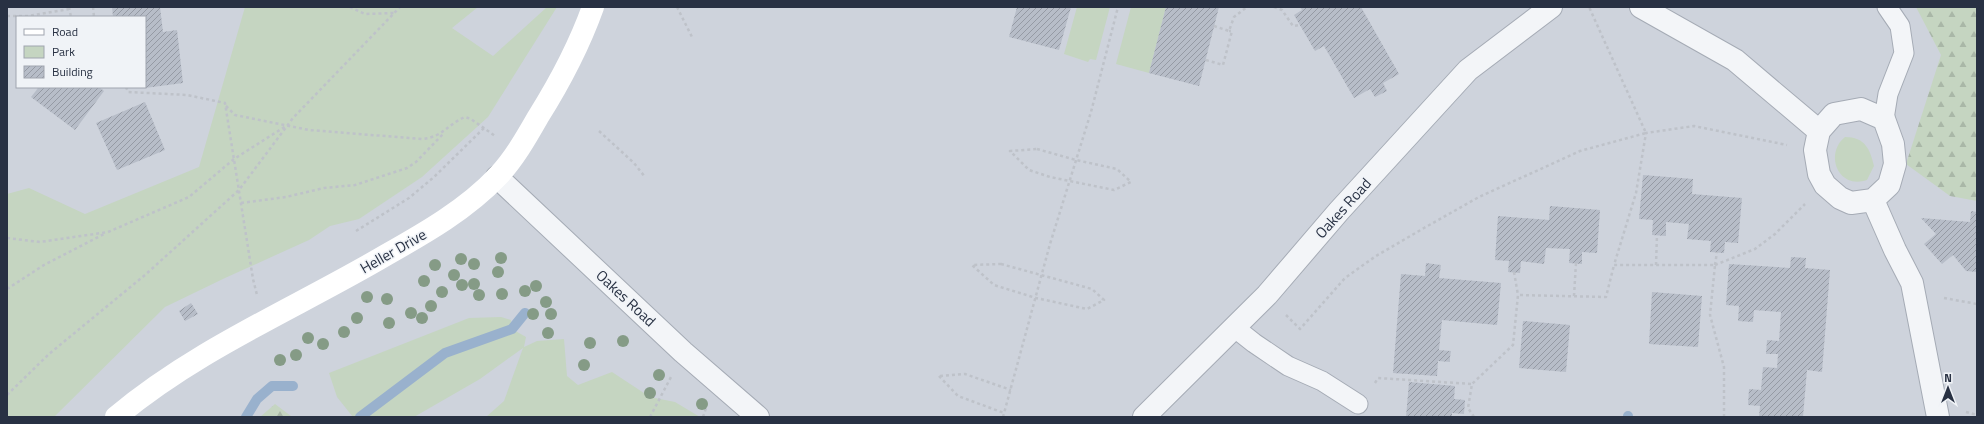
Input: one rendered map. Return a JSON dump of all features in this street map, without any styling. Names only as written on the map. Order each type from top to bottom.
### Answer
[{"type":"main road","name":"Heller Drive","points":[[116,417],[132,404],[206,354],[263,321],[344,280],[428,231],[478,195],[497,176],[517,152],[554,92],[578,47],[593,7]]},
{"type":"street","name":"Oakes Road","points":[[1144,417],[1268,295],[1340,211],[1468,70],[1551,7]]},
{"type":"street","points":[[1641,7],[1735,60],[1817,141]]},
{"type":"street","points":[[1861,109],[1884,119],[1893,144],[1895,164],[1889,185],[1874,200],[1851,203],[1840,198],[1826,184],[1819,174],[1817,141],[1834,114],[1861,109]]},
{"type":"street","name":"Oakes Road","points":[[497,176],[683,352],[758,417]]},
{"type":"street","points":[[1874,200],[1895,250],[1912,283],[1938,417]]},
{"type":"lane","points":[[1884,119],[1888,94],[1904,53],[1900,26],[1887,7]]},
{"type":"lane","points":[[1234,328],[1288,366],[1322,381],[1358,404]]},
{"type":"path","points":[[350,7],[365,14],[394,13]]},
{"type":"path","points":[[7,395],[49,354],[145,275],[239,190],[288,124],[400,7]]},
{"type":"path","points":[[677,7],[693,39]]},
{"type":"path","points":[[1003,417],[1090,112],[1118,7]]},
{"type":"path","points":[[1238,7],[1241,12]]},
{"type":"path","points":[[1229,31],[1234,17],[1247,7]]},
{"type":"path","points":[[1274,7],[1282,10],[1293,26],[1300,25]]},
{"type":"path","points":[[1282,10],[1286,7]]},
{"type":"path","points":[[1518,295],[1606,297],[1636,193],[1646,133],[1589,7]]},
{"type":"path","points":[[7,16],[28,16],[69,8]]},
{"type":"path","points":[[1206,60],[1223,65],[1232,31],[1214,26]]},
{"type":"path","points":[[126,88],[128,92],[187,95],[225,103],[235,115],[316,130],[422,139],[431,138],[448,130]]},
{"type":"path","points":[[225,104],[253,279],[263,321]]},
{"type":"path","points":[[241,203],[286,197],[324,188],[355,184],[407,168],[416,162],[448,130],[465,117],[471,119],[496,138]]},
{"type":"path","points":[[7,289],[44,265],[108,232],[189,197],[234,159],[288,124]]},
{"type":"path","points":[[1284,313],[1300,329],[1345,278],[1376,256],[1479,197],[1580,151],[1646,133],[1694,126],[1817,141]]},
{"type":"path","points":[[356,231],[409,198],[434,177],[484,128]]},
{"type":"path","points":[[598,131],[634,163],[645,177]]},
{"type":"path","points":[[1037,149],[1076,160],[1117,169],[1131,182],[1114,190],[1069,182],[1029,170],[1010,151],[1037,149]]},
{"type":"path","points":[[1614,265],[1715,265],[1755,249],[1775,234],[1826,184]]},
{"type":"path","points":[[7,238],[40,242],[108,232]]},
{"type":"path","points":[[1656,265],[1658,235]]},
{"type":"path","points":[[1718,252],[1715,265],[1710,315],[1724,367],[1724,417]]},
{"type":"path","points":[[1574,296],[1576,263]]},
{"type":"path","points":[[1001,264],[1092,289],[1104,300],[1087,309],[1036,298],[994,285],[972,265],[1001,264]]},
{"type":"path","points":[[1474,417],[1468,408],[1472,384],[1513,345],[1518,295],[1514,272]]},
{"type":"path","points":[[650,417],[683,352]]},
{"type":"path","points":[[1004,413],[958,396],[939,376],[965,374],[1011,390]]},
{"type":"path","points":[[1358,404],[1378,378],[1472,384]]},
{"type":"shaded area","points":[[7,7],[1977,7],[1977,417],[7,417]]},
{"type":"green space","points":[[245,7],[478,7],[452,28],[493,56],[547,7],[557,7],[488,117],[422,177],[359,219],[330,226],[309,240],[165,307],[54,417],[7,417],[7,194],[29,188],[85,214],[199,167]]},
{"type":"green space","points":[[1077,7],[1110,7],[1096,60],[1090,59],[1088,62],[1064,54]]},
{"type":"green space","points":[[1131,7],[1166,7],[1149,73],[1116,64]]},
{"type":"green space","points":[[1916,7],[1977,7],[1977,201],[1950,196],[1906,164],[1941,55]]},
{"type":"green space","points":[[1845,137],[1857,139],[1862,142],[1866,145],[1871,154],[1874,166],[1867,180],[1857,182],[1848,180],[1837,169],[1835,161],[1836,152],[1839,144]]},
{"type":"green space","points":[[501,317],[511,320],[512,329],[526,337],[524,347],[537,341],[564,339],[567,376],[578,385],[612,372],[650,397],[675,402],[700,417],[486,417],[504,401],[523,348],[480,379],[414,417],[353,417],[337,397],[329,373],[469,318]]},
{"type":"green space","points":[[275,404],[291,416],[291,417],[260,417]]},
{"type":"building","points":[[112,7],[160,7],[163,32],[177,30],[183,83],[146,88],[146,16],[113,16]]},
{"type":"building","points":[[1017,7],[1071,7],[1059,50],[1009,37]]},
{"type":"building","points":[[1166,7],[1219,7],[1199,86],[1149,73]]},
{"type":"building","points":[[1300,7],[1361,7],[1399,74],[1383,83],[1387,91],[1375,97],[1370,89],[1354,98],[1324,46],[1315,51],[1294,15],[1302,10]]},
{"type":"building","points":[[38,88],[100,88],[104,91],[75,130],[31,97]]},
{"type":"building","points":[[145,102],[165,150],[117,170],[96,123]]},
{"type":"building","points":[[1643,175],[1693,179],[1692,194],[1742,198],[1738,243],[1725,242],[1724,253],[1710,252],[1711,241],[1687,239],[1689,224],[1666,222],[1666,236],[1652,235],[1653,220],[1639,219]]},
{"type":"building","points":[[1550,206],[1600,210],[1597,253],[1582,252],[1582,264],[1569,263],[1570,249],[1546,248],[1544,264],[1521,261],[1520,273],[1508,272],[1509,261],[1495,260],[1498,216],[1549,220]]},
{"type":"building","points":[[1971,211],[1977,212],[1977,272],[1966,271],[1953,255],[1942,264],[1924,244],[1936,234],[1921,218],[1970,222]]},
{"type":"building","points":[[1791,257],[1806,258],[1805,268],[1830,270],[1822,372],[1807,370],[1803,417],[1759,417],[1760,406],[1748,405],[1749,389],[1761,390],[1763,367],[1777,368],[1778,354],[1766,354],[1767,340],[1779,341],[1781,312],[1754,310],[1753,322],[1738,321],[1739,306],[1726,305],[1729,264],[1790,268]]},
{"type":"building","points":[[1426,263],[1441,265],[1439,278],[1501,283],[1497,325],[1442,320],[1439,350],[1451,351],[1450,362],[1438,361],[1437,376],[1393,373],[1401,274],[1425,276]]},
{"type":"building","points":[[1652,292],[1702,296],[1698,347],[1649,344]]},
{"type":"building","points":[[191,303],[198,314],[185,321],[179,311]]},
{"type":"building","points":[[1523,321],[1570,325],[1566,372],[1519,368]]},
{"type":"building","points":[[1409,382],[1455,386],[1454,399],[1465,400],[1464,414],[1452,413],[1452,417],[1406,417]]},
{"type":"waterway","points":[[360,417],[445,353],[512,329],[525,313]]},
{"type":"waterway","points":[[246,417],[257,399],[272,386],[293,386]]}]
